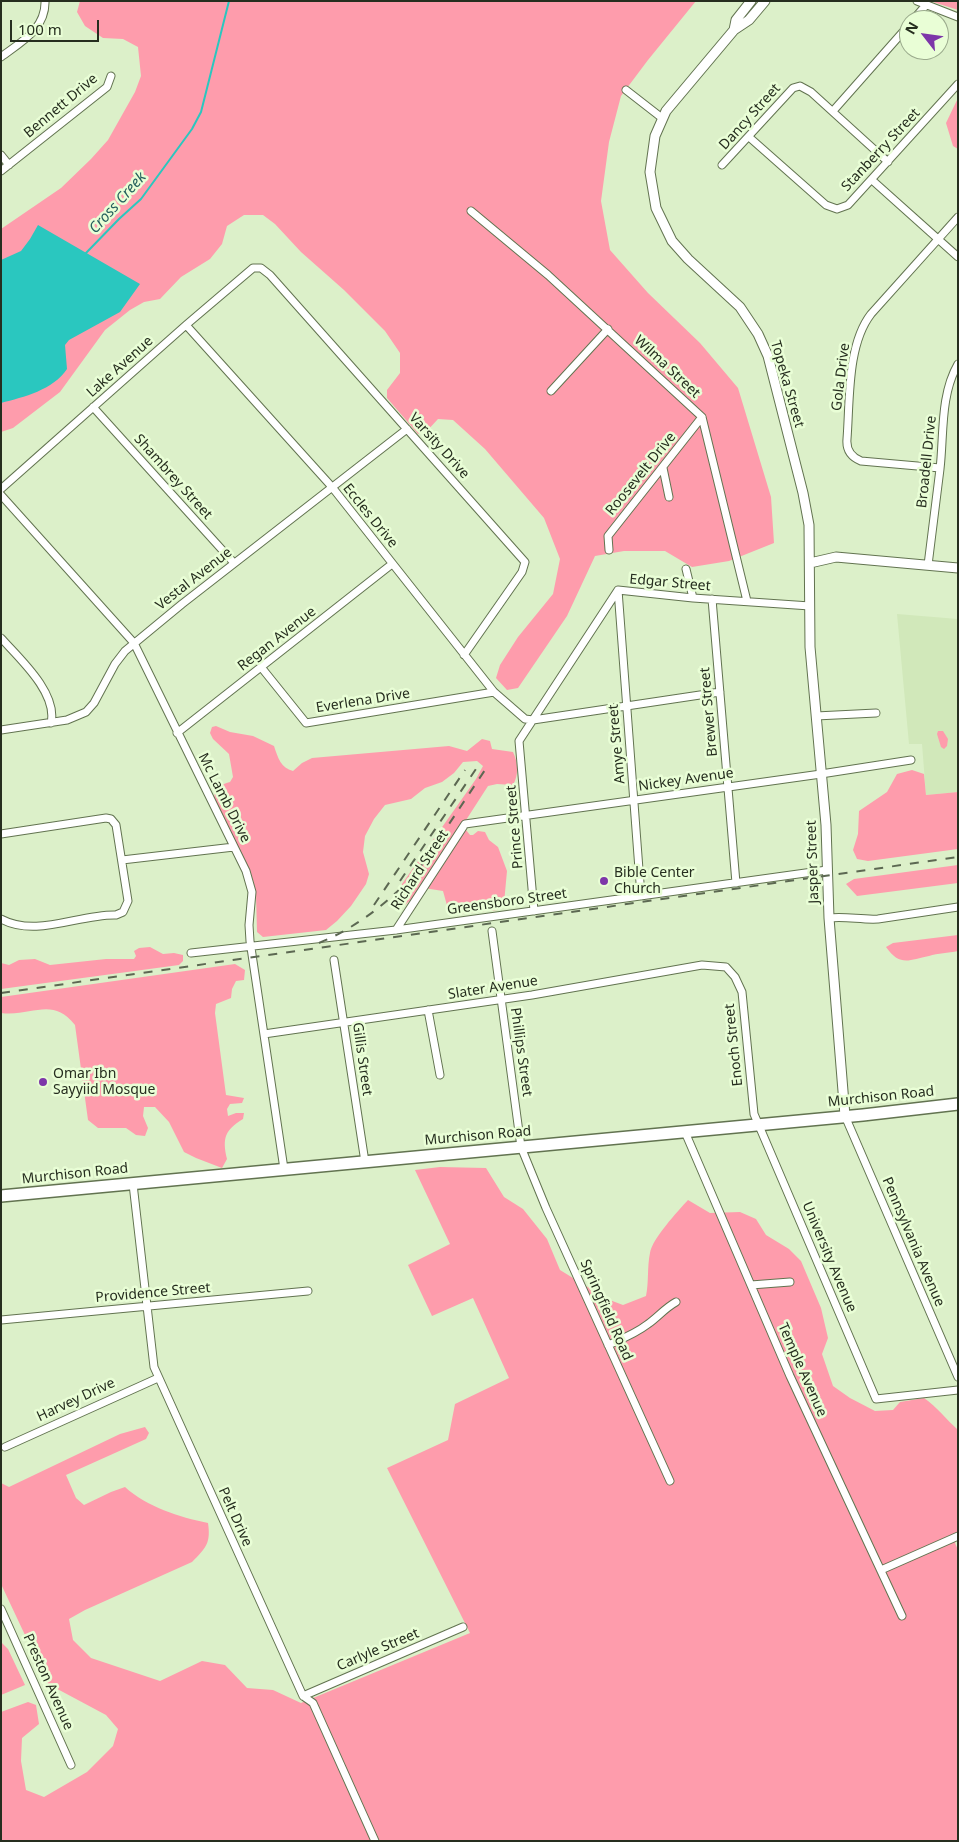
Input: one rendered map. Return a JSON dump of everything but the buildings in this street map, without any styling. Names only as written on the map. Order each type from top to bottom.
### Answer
[{"type":"main road","name":"Murchison Road","points":[[1,1196],[759,1125],[958,1104]]},
{"type":"street","points":[[1,58],[38,26],[45,11],[45,1]]},
{"type":"street","points":[[734,30],[736,20],[751,1]]},
{"type":"street","points":[[734,30],[749,20],[764,1]]},
{"type":"street","points":[[917,1],[958,17]]},
{"type":"street","points":[[922,10],[926,5]]},
{"type":"street","name":"Topeka Street","points":[[734,30],[673,101],[662,118],[655,136],[650,160],[651,184],[656,208],[666,230],[682,253],[740,307],[754,327],[765,349],[807,509],[810,541],[810,606]]},
{"type":"street","points":[[833,112],[899,36]]},
{"type":"street","name":"Bennett Drive","points":[[1,171],[107,87],[111,76]]},
{"type":"street","name":"Stanberry Street","points":[[748,137],[826,205],[833,209],[841,209],[848,205],[872,180],[958,84]]},
{"type":"street","name":"Dancy Street","points":[[722,165],[796,86],[808,89],[888,162]]},
{"type":"street","points":[[626,90],[662,118]]},
{"type":"street","points":[[1,155],[9,165]]},
{"type":"street","points":[[872,180],[958,257]]},
{"type":"street","name":"Wilma Street","points":[[471,210],[548,275],[702,417],[747,601]]},
{"type":"street","name":"Gola Drive","points":[[940,468],[861,461],[851,454],[846,443],[853,358],[861,331],[871,314],[958,217]]},
{"type":"street","name":"Lake Avenue","points":[[1,489],[186,325],[253,268],[257,267]]},
{"type":"street","name":"Varsity Drive","points":[[257,267],[270,275],[525,562],[522,572],[464,655]]},
{"type":"street","name":"Eccles Drive","points":[[186,325],[332,487],[494,692],[525,719],[533,720]]},
{"type":"street","points":[[552,391],[608,329]]},
{"type":"street","name":"Broadell Drive","points":[[928,565],[940,468],[946,394],[958,364]]},
{"type":"street","name":"Shambrey Street","points":[[93,408],[234,563]]},
{"type":"street","name":"Roosevelt Drive","points":[[608,550],[608,536],[702,417]]},
{"type":"street","name":"Vestal Avenue","points":[[1,730],[75,718],[88,709],[98,696],[115,664],[134,643],[407,429]]},
{"type":"street","points":[[663,468],[669,497]]},
{"type":"street","name":"Mc Lamb Drive","points":[[1,494],[134,643],[246,871],[252,892],[251,946],[284,1169]]},
{"type":"street","points":[[810,563],[836,557],[958,568]]},
{"type":"street","name":"Regan Avenue","points":[[177,733],[392,564]]},
{"type":"street","points":[[686,569],[693,598]]},
{"type":"street","name":"Edgar Street","points":[[519,741],[618,590],[693,598],[810,606]]},
{"type":"street","name":"Amye Street","points":[[618,590],[641,896]]},
{"type":"street","name":"Brewer Street","points":[[712,599],[736,883]]},
{"type":"street","name":"Jasper Street","points":[[810,606],[810,646],[826,824],[829,918],[845,1116]]},
{"type":"street","points":[[1,638],[25,663],[45,691],[51,710],[51,722]]},
{"type":"street","name":"Everlena Drive","points":[[261,667],[306,723],[494,692]]},
{"type":"street","points":[[533,720],[720,692]]},
{"type":"street","points":[[816,716],[876,713]]},
{"type":"street","name":"Prince Street","points":[[519,741],[534,911]]},
{"type":"street","name":"Nickey Avenue","points":[[465,824],[912,760]]},
{"type":"street","points":[[1,834],[106,818],[111,819],[116,825],[128,901],[126,909],[120,914],[32,927],[16,926],[1,919]]},
{"type":"street","name":"Richard Street","points":[[396,930],[465,824]]},
{"type":"street","points":[[122,860],[234,847]]},
{"type":"street","name":"Greensboro Street","points":[[191,953],[396,930],[826,870]]},
{"type":"street","points":[[829,918],[878,919],[958,907]]},
{"type":"street","name":"Phillips Street","points":[[492,932],[521,1147]]},
{"type":"street","name":"Gillis Street","points":[[334,960],[365,1162]]},
{"type":"street","name":"Slater Avenue","points":[[264,1034],[502,999],[702,965],[726,967]]},
{"type":"street","name":"Enoch Street","points":[[726,967],[735,978],[742,992],[754,1114],[759,1125]]},
{"type":"street","points":[[428,1010],[440,1075]]},
{"type":"street","name":"Pennsylvania Avenue","points":[[845,1116],[958,1377]]},
{"type":"street","name":"University Avenue","points":[[759,1125],[876,1399],[958,1390]]},
{"type":"street","name":"Temple Avenue","points":[[685,1132],[790,1376],[902,1616]]},
{"type":"street","name":"Springfield Road","points":[[521,1147],[546,1208],[670,1481]]},
{"type":"street","name":"Pelt Drive","points":[[133,1184],[153,1359],[158,1378],[303,1696],[313,1703],[375,1841]]},
{"type":"street","points":[[751,1285],[790,1282]]},
{"type":"street","name":"Providence Street","points":[[1,1320],[308,1290]]},
{"type":"street","points":[[608,1345],[630,1336],[649,1323],[665,1308],[676,1302]]},
{"type":"street","name":"Harvey Drive","points":[[5,1447],[158,1378]]},
{"type":"street","points":[[881,1570],[958,1536]]},
{"type":"street","name":"Preston Avenue","points":[[1,1610],[71,1764]]},
{"type":"street","name":"Carlyle Street","points":[[303,1696],[463,1627]]},
{"type":"shaded area","points":[[80,1],[696,1],[621,96],[609,142],[601,201],[610,250],[648,293],[700,343],[738,388],[771,497],[774,543],[729,561],[692,567],[665,551],[624,551],[595,556],[567,616],[518,688],[507,690],[496,678],[500,665],[518,637],[553,594],[560,559],[544,518],[485,449],[453,420],[438,419],[426,432],[418,434],[387,398],[387,390],[400,373],[400,353],[385,331],[344,290],[301,252],[275,224],[263,215],[244,215],[227,226],[222,244],[210,259],[181,277],[160,299],[144,302],[130,310],[105,330],[60,392],[13,428],[1,432],[1,229],[61,188],[91,159],[108,140],[135,92],[141,76],[138,47],[123,39],[103,38],[85,26],[77,12]]},
{"type":"shaded area","points":[[930,1],[958,1],[958,10]]},
{"type":"shaded area","points":[[958,98],[958,149],[953,146],[946,123]]},
{"type":"shaded area","points":[[897,614],[958,619],[958,792],[926,795],[922,744],[909,744]]},
{"type":"shaded area","points":[[216,726],[230,732],[253,736],[274,746],[283,765],[293,771],[302,763],[312,758],[449,746],[467,751],[482,739],[490,741],[492,749],[513,752],[517,768],[513,785],[497,784],[488,786],[448,848],[460,832],[466,830],[470,835],[473,835],[478,831],[485,832],[489,840],[498,847],[507,871],[504,903],[497,910],[455,914],[448,909],[443,891],[424,888],[405,905],[399,903],[397,899],[402,884],[476,779],[483,766],[477,761],[463,762],[454,773],[442,782],[425,788],[411,799],[385,805],[374,819],[365,836],[363,852],[369,874],[366,884],[351,906],[337,921],[326,930],[263,937],[257,932],[256,894],[253,880],[214,799],[217,789],[230,782],[233,777],[229,754],[213,739],[210,733],[212,727]]},
{"type":"shaded area","points":[[938,731],[943,731],[948,739],[947,746],[944,749],[941,747],[937,734]]},
{"type":"shaded area","points":[[912,770],[924,774],[926,795],[958,792],[958,849],[868,861],[857,859],[853,850],[858,834],[859,811],[887,792],[897,774]]},
{"type":"shaded area","points":[[958,865],[958,883],[857,896],[846,884],[854,879]]},
{"type":"shaded area","points":[[958,935],[958,951],[905,961],[900,960],[886,947],[893,943]]},
{"type":"shaded area","points":[[150,947],[163,954],[174,953],[183,955],[183,961],[179,965],[1,989],[1,963],[9,965],[19,960],[35,959],[50,965],[106,959],[134,959],[136,956],[134,951],[139,948]]},
{"type":"shaded area","points":[[235,964],[245,970],[244,980],[236,981],[232,989],[231,998],[216,1004],[215,1013],[226,1095],[244,1098],[242,1103],[230,1104],[227,1109],[228,1116],[244,1113],[243,1119],[232,1127],[226,1135],[227,1159],[222,1168],[184,1152],[169,1122],[155,1107],[144,1107],[143,1116],[148,1128],[145,1136],[136,1135],[126,1128],[98,1128],[88,1120],[75,1025],[58,1011],[41,1010],[1,1013],[1,997]]},
{"type":"shaded area","points":[[440,1167],[486,1168],[504,1197],[523,1209],[547,1239],[560,1270],[607,1299],[623,1305],[646,1296],[649,1258],[655,1240],[688,1200],[710,1213],[740,1212],[756,1219],[766,1235],[789,1249],[801,1261],[821,1308],[828,1338],[822,1354],[833,1386],[850,1398],[875,1411],[893,1410],[900,1402],[924,1398],[958,1430],[958,1538],[955,1543],[958,1550],[958,1841],[1,1841],[1,1712],[28,1702],[36,1705],[39,1724],[22,1738],[21,1761],[26,1790],[44,1797],[87,1772],[113,1746],[118,1729],[106,1715],[48,1684],[1,1584],[1,1483],[9,1487],[120,1434],[145,1427],[149,1433],[146,1439],[66,1475],[76,1498],[84,1505],[125,1487],[153,1506],[186,1518],[208,1523],[208,1540],[201,1553],[192,1562],[69,1619],[73,1640],[91,1658],[160,1681],[202,1661],[225,1665],[247,1688],[273,1690],[301,1703],[470,1633],[387,1468],[448,1440],[455,1404],[509,1378],[473,1298],[432,1316],[408,1265],[450,1244],[415,1170]]},
{"type":"shaded area","points":[[1,1642],[8,1649],[25,1685],[1,1695]]},
{"type":"water","points":[[38,225],[140,284],[120,312],[69,340],[65,345],[67,369],[54,382],[37,392],[1,403],[1,260],[21,251]]},
{"type":"waterway","name":"Cross Creek","points":[[86,253],[141,199],[192,129],[201,112],[229,1]]},
{"type":"railway","points":[[319,943],[362,920],[388,900],[411,878],[489,764]]},
{"type":"railway","points":[[400,881],[478,766]]},
{"type":"railway","points":[[374,905],[465,770]]},
{"type":"railway","points":[[1,993],[958,857]]},
{"type":"place","name":"Bible Center Church","points":[[604,881]]},
{"type":"place","name":"Omar Ibn Sayyiid Mosque","points":[[43,1082]]}]
